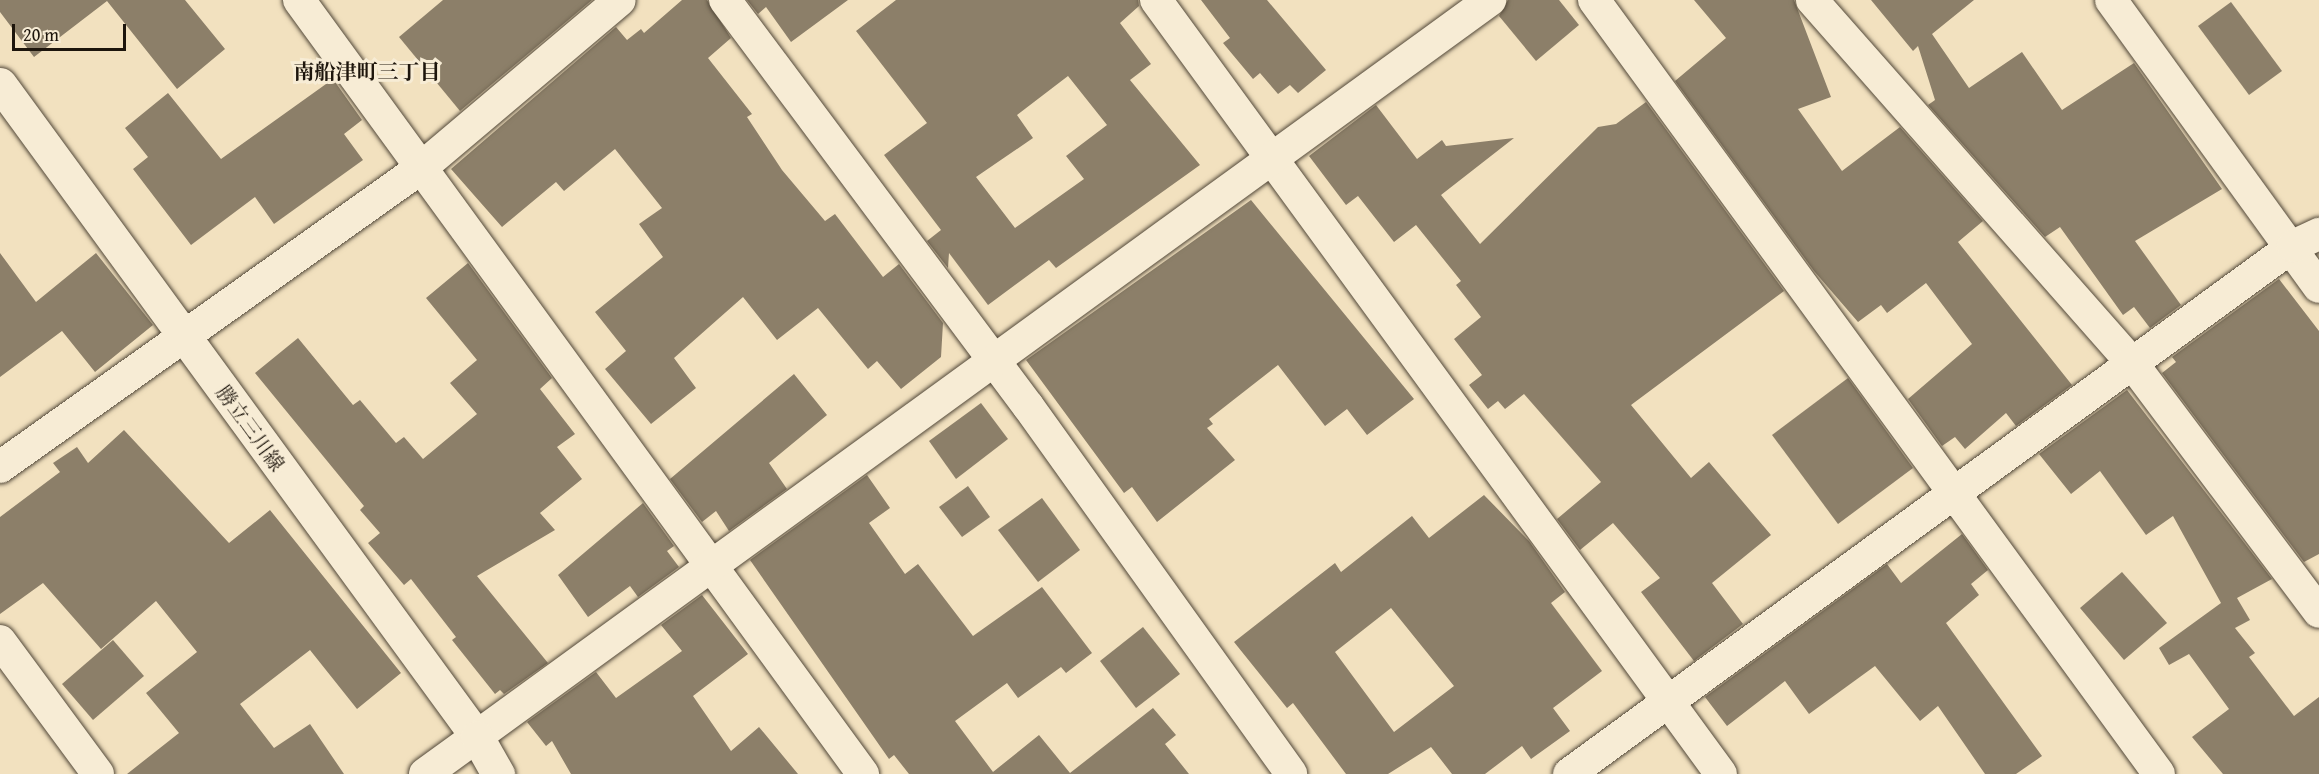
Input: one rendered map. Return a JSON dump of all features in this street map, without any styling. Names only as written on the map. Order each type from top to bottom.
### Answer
[{"type":"main road","name":"勝立三川線","points":[[0,84],[477,737],[498,774]]},
{"type":"street","points":[[298,0],[863,774]]},
{"type":"street","points":[[0,467],[186,339],[421,168],[620,0]]},
{"type":"street","points":[[725,0],[1291,774]]},
{"type":"street","points":[[1156,0],[1721,774]]},
{"type":"street","points":[[424,774],[713,568],[1490,0]]},
{"type":"street","points":[[1594,0],[2159,774]]},
{"type":"street","points":[[1812,0],[2132,363],[2319,612]]},
{"type":"street","points":[[2111,0],[2306,240],[2319,287]]},
{"type":"street","points":[[1569,774],[2132,363],[2306,240]]},
{"type":"street","points":[[0,641],[98,774]]},
{"type":"building","points":[[0,0],[185,0],[225,49],[177,89],[107,1],[34,57],[0,12]]},
{"type":"building","points":[[443,0],[592,0],[460,111],[399,37]]},
{"type":"building","points":[[682,0],[707,0],[731,38],[708,58],[752,114],[747,117],[782,170],[825,221],[835,214],[883,277],[899,264],[943,323],[941,357],[901,389],[877,361],[868,369],[818,308],[777,340],[743,297],[674,358],[696,388],[651,424],[605,369],[626,351],[595,312],[663,257],[639,224],[662,208],[615,149],[564,191],[556,182],[502,227],[451,169],[616,27],[627,40],[641,29],[644,33]]},
{"type":"building","points":[[747,0],[848,0],[791,42],[766,7],[758,14]]},
{"type":"building","points":[[896,0],[1138,0],[1139,6],[1120,23],[1151,64],[1130,80],[1200,165],[1056,268],[1049,260],[988,305],[949,253],[948,268],[927,241],[941,230],[884,155],[927,123],[856,31]],"holes":[[[1068,76],[1107,125],[1066,156],[1084,179],[1015,228],[976,177],[1033,138],[1017,115]]]},
{"type":"building","points":[[1201,0],[1267,0],[1326,70],[1298,93],[1290,85],[1278,94],[1260,73],[1253,79],[1223,43],[1230,38]]},
{"type":"building","points":[[1508,0],[1559,0],[1579,25],[1536,61],[1499,16]]},
{"type":"building","points":[[1694,0],[1794,0],[1831,97],[1798,109],[1842,171],[1900,127],[1983,221],[1958,242],[2072,385],[2016,426],[2006,413],[1965,449],[1955,437],[1942,446],[1908,399],[1972,344],[1926,283],[1887,313],[1881,305],[1858,322],[1814,271],[1675,81],[1726,38]]},
{"type":"building","points":[[1871,0],[1974,0],[1932,34],[1969,88],[2022,52],[2062,110],[2134,63],[2222,189],[2135,241],[2181,305],[2150,328],[2134,307],[2123,315],[2060,227],[2045,237],[1928,105],[1935,100],[1918,46],[1913,51]]},
{"type":"building","points":[[2231,2],[2282,71],[2249,95],[2198,26]]},
{"type":"building","points":[[333,79],[362,120],[344,134],[363,160],[274,224],[255,197],[191,245],[133,169],[148,157],[125,128],[168,93],[221,159]]},
{"type":"building","points":[[1646,102],[1784,291],[1631,405],[1691,478],[1709,462],[1771,535],[1712,583],[1743,624],[1694,661],[1641,592],[1660,578],[1613,523],[1580,550],[1557,519],[1601,482],[1524,394],[1505,409],[1498,401],[1488,409],[1469,385],[1482,375],[1454,339],[1481,317],[1456,285],[1461,281],[1416,225],[1394,242],[1358,196],[1346,205],[1309,156],[1376,105],[1417,159],[1442,140],[1446,146],[1514,138],[1441,195],[1480,244],[1598,127],[1616,124]]},
{"type":"building","points":[[1251,200],[1414,399],[1367,435],[1347,409],[1325,426],[1278,365],[1209,419],[1213,424],[1207,428],[1235,460],[1157,522],[1132,487],[1124,493],[1026,360]]},
{"type":"building","points":[[0,253],[36,302],[96,253],[153,325],[95,372],[62,331],[0,377]]},
{"type":"building","points":[[468,263],[552,378],[540,389],[575,434],[557,447],[582,479],[540,513],[555,530],[477,576],[548,663],[504,694],[500,690],[495,694],[452,640],[456,637],[411,579],[404,585],[368,543],[380,533],[360,510],[364,506],[255,373],[298,338],[353,405],[360,400],[396,443],[404,437],[423,459],[477,414],[450,383],[477,360],[426,298]]},
{"type":"building","points":[[2279,279],[2319,331],[2319,554],[2304,562],[2162,373],[2176,362],[2172,357]]},
{"type":"building","points":[[794,374],[827,415],[769,463],[787,489],[729,531],[716,511],[702,522],[670,479]]},
{"type":"building","points":[[1848,378],[1913,468],[1838,524],[1772,435]]},
{"type":"building","points":[[2127,390],[2272,579],[2237,598],[2250,620],[2235,628],[2255,653],[2249,657],[2294,716],[2319,697],[2319,774],[2223,774],[2192,737],[2229,709],[2189,654],[2169,665],[2159,648],[2221,603],[2173,516],[2146,535],[2100,471],[2071,494],[2039,454]]},
{"type":"building","points":[[981,403],[1008,439],[956,479],[929,441]]},
{"type":"building","points":[[124,430],[229,543],[270,510],[401,673],[357,709],[310,650],[240,704],[274,748],[310,724],[344,774],[127,774],[179,733],[146,693],[197,652],[156,601],[101,649],[43,583],[0,614],[0,517],[60,472],[53,463],[77,447],[88,463]]},
{"type":"building","points":[[867,475],[890,508],[869,523],[905,574],[918,564],[973,636],[1042,587],[1092,653],[1066,673],[1061,667],[1018,698],[1007,683],[955,721],[993,772],[1039,735],[1070,773],[1153,708],[1176,735],[1165,744],[1189,774],[909,774],[894,755],[889,759],[750,560]]},
{"type":"building","points":[[968,486],[990,517],[962,537],[939,507]]},
{"type":"building","points":[[1484,495],[1529,541],[1565,592],[1551,603],[1602,671],[1553,708],[1570,731],[1531,759],[1522,746],[1485,774],[1452,774],[1431,747],[1388,774],[1346,774],[1293,703],[1287,708],[1234,642],[1335,563],[1341,572],[1412,516],[1429,538]],"holes":[[[1391,608],[1454,686],[1394,732],[1335,652]]]},
{"type":"building","points":[[1042,498],[1080,550],[1038,582],[998,530]]},
{"type":"building","points":[[643,503],[674,546],[667,551],[679,567],[638,597],[630,586],[588,617],[558,575]]},
{"type":"building","points":[[1962,534],[1988,570],[1971,584],[1979,595],[1946,623],[2042,756],[2016,774],[1985,774],[1938,706],[1920,721],[1875,666],[1809,714],[1785,681],[1727,726],[1705,697],[1887,564],[1901,583]]},
{"type":"building","points":[[2122,572],[2167,623],[2124,660],[2080,608]]},
{"type":"building","points":[[702,595],[748,654],[693,696],[731,751],[759,727],[798,774],[571,774],[552,741],[546,746],[527,722],[596,672],[616,698],[682,651],[661,625]]},
{"type":"building","points":[[1143,627],[1180,674],[1136,708],[1100,661]]},
{"type":"building","points":[[113,640],[144,676],[93,720],[62,684]]},
{"type":"district","name":"南船津町三丁目","points":[[367,72]]}]
